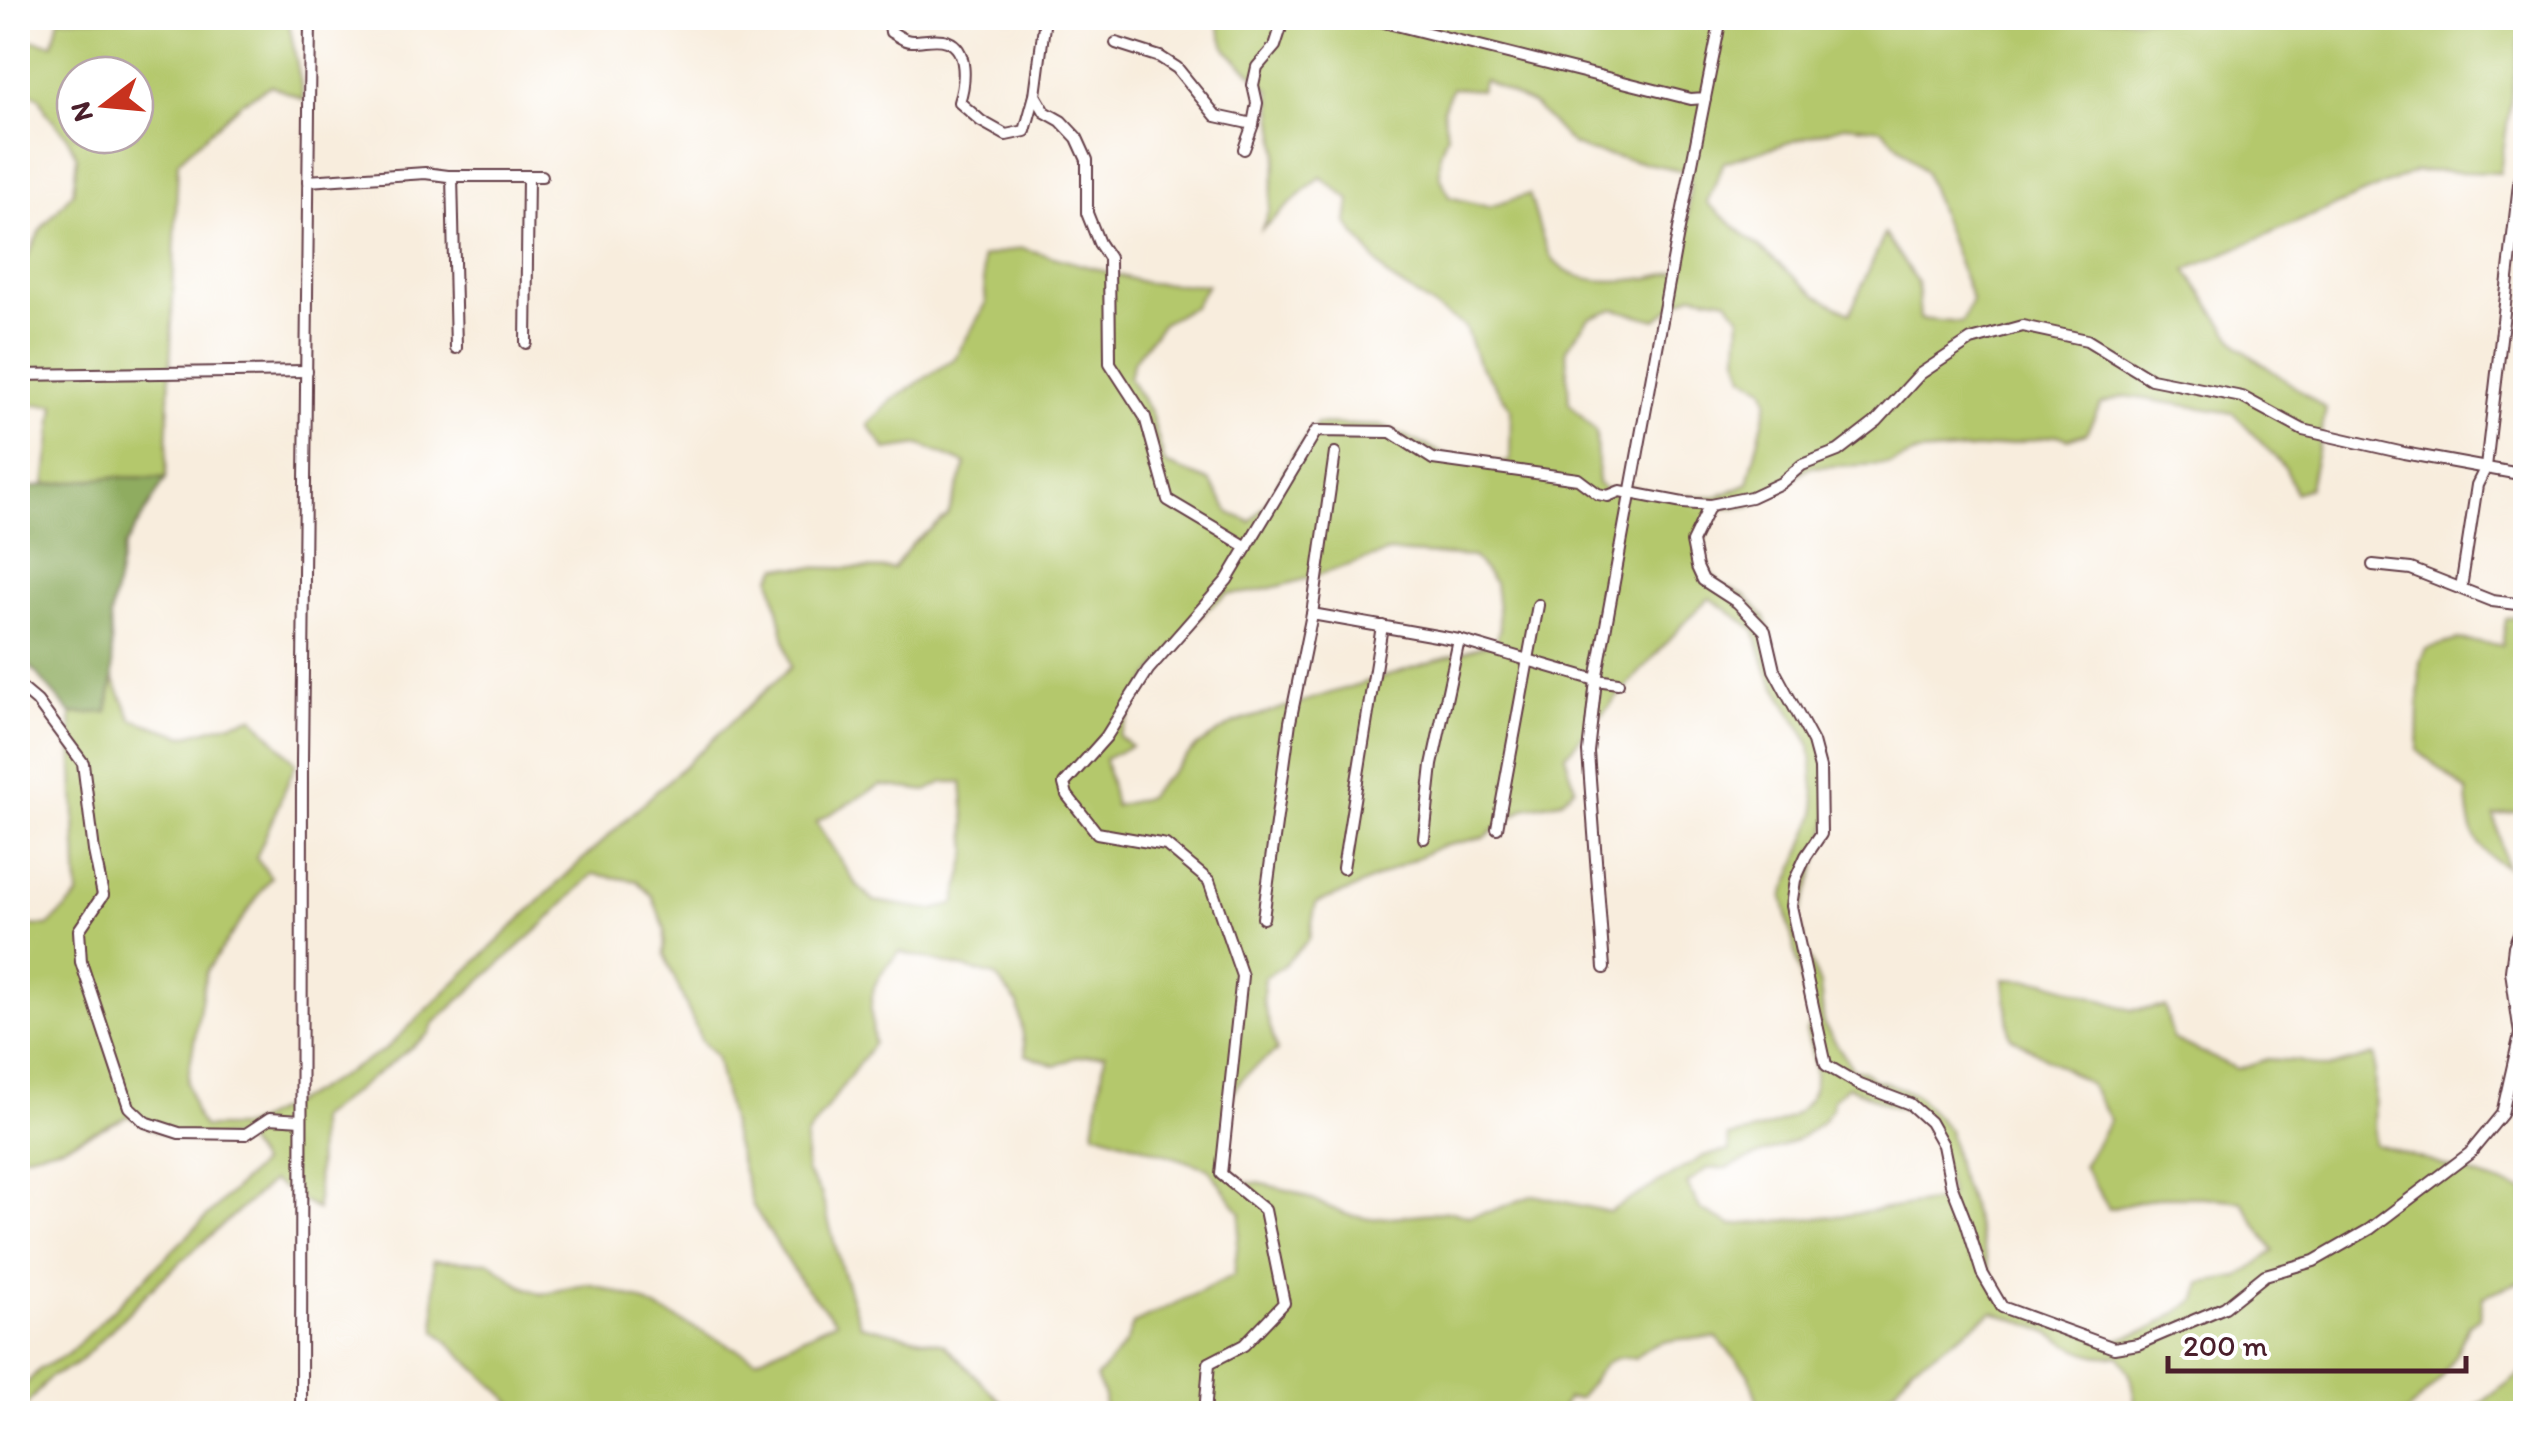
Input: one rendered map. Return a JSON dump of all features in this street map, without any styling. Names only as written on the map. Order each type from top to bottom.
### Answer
[{"type":"street","points":[[302,1414],[310,18]]},
{"type":"street","points":[[889,18],[891,32],[909,42],[945,39],[956,46],[964,74],[960,102],[981,121],[1006,135],[1025,130],[1035,95],[1044,18]]},
{"type":"street","points":[[1244,149],[1257,102],[1252,85],[1257,67],[1276,46],[1284,18]]},
{"type":"street","points":[[1368,18],[1691,99],[1706,98]]},
{"type":"street","points":[[1419,30],[1422,18]]},
{"type":"street","points":[[1604,968],[1588,752],[1596,680],[1721,18]]},
{"type":"street","points":[[1116,43],[1160,57],[1176,68],[1216,116],[1253,124]]},
{"type":"street","points":[[1035,95],[1045,112],[1061,121],[1076,138],[1087,160],[1087,213],[1109,258],[1110,362],[1145,417],[1168,500],[1247,546]]},
{"type":"street","points":[[2461,588],[2477,485],[2486,467],[2526,124]]},
{"type":"street","points":[[308,182],[425,173],[542,176]]},
{"type":"street","points":[[452,176],[456,348]]},
{"type":"street","points":[[526,343],[528,177]]},
{"type":"street","points":[[1205,1414],[1209,1364],[1244,1345],[1284,1303],[1265,1210],[1221,1174],[1242,976],[1208,882],[1166,845],[1098,833],[1067,795],[1064,784],[1106,737],[1148,670],[1226,580],[1316,431],[1391,432],[1434,460],[1578,479],[1598,494],[1608,496],[1620,491],[1710,505],[1751,497],[1781,482],[1802,465],[1838,451],[1877,421],[1920,374],[1970,340],[2022,326],[2087,340],[2151,379],[2242,397],[2303,430],[2514,473],[2526,462]]},
{"type":"street","points":[[18,375],[307,371]]},
{"type":"street","points":[[1263,918],[1290,722],[1312,614],[1335,453]]},
{"type":"street","points":[[1710,505],[1692,542],[1697,567],[1703,580],[1737,602],[1765,631],[1774,670],[1813,742],[1820,768],[1821,834],[1794,880],[1791,906],[1826,1066],[1860,1085],[1910,1104],[1930,1122],[1943,1145],[1951,1184],[1982,1273],[2002,1307],[2114,1348],[2138,1344],[2225,1307],[2265,1275],[2314,1261],[2370,1229],[2470,1153],[2502,1114],[2520,1034],[2511,972],[2514,946],[2526,916]]},
{"type":"street","points":[[2374,565],[2411,568],[2492,601],[2526,606]]},
{"type":"street","points":[[1497,828],[1538,605]]},
{"type":"street","points":[[1312,614],[1460,640],[1618,684]]},
{"type":"street","points":[[1342,868],[1382,626]]},
{"type":"street","points":[[1424,838],[1432,766],[1460,640]]},
{"type":"street","points":[[18,685],[36,701],[83,763],[103,895],[80,930],[81,962],[129,1107],[146,1122],[179,1134],[246,1134],[270,1118],[301,1120]]},
{"type":"green space","points":[[59,18],[288,18],[304,100],[271,85],[241,103],[178,161],[166,478],[113,477],[45,485],[55,405],[18,404],[18,258],[27,258],[41,229],[73,192],[76,155],[155,155],[155,55],[55,55],[55,123],[40,98],[18,86],[18,49],[29,40],[53,44]]},
{"type":"green space","points":[[1216,18],[2523,18],[2500,173],[2416,171],[2186,270],[2239,347],[2326,409],[2309,488],[2295,493],[2286,469],[2233,413],[2125,396],[2101,404],[2086,433],[2068,439],[2058,435],[1987,448],[1917,453],[1891,464],[1809,467],[1749,506],[1716,509],[1702,555],[1702,564],[1722,585],[1745,595],[1765,617],[1792,691],[1823,733],[1831,765],[1832,808],[1799,917],[1806,951],[1820,985],[1824,1025],[1853,1069],[1916,1095],[1949,1130],[1958,1173],[1996,1291],[2011,1306],[2110,1342],[2153,1328],[2197,1299],[2201,1283],[2239,1277],[2274,1251],[2241,1201],[2160,1197],[2109,1209],[2083,1166],[2110,1120],[2089,1084],[2010,1036],[2004,979],[2046,981],[2132,1010],[2165,1007],[2173,1039],[2237,1069],[2267,1059],[2328,1068],[2375,1055],[2374,1144],[2525,1191],[2525,1277],[2483,1296],[2480,1317],[2468,1326],[2438,1382],[2406,1413],[2137,1413],[2130,1375],[2119,1355],[2086,1353],[2038,1328],[1993,1312],[1912,1365],[1895,1389],[1854,1413],[1766,1413],[1759,1406],[1748,1373],[1717,1338],[1707,1338],[1662,1342],[1635,1358],[1607,1362],[1579,1398],[1567,1398],[1560,1413],[1105,1413],[1104,1396],[1096,1378],[1126,1343],[1133,1324],[1234,1275],[1241,1213],[1208,1168],[1094,1131],[1105,1054],[1075,1057],[1056,1066],[1026,1055],[1018,1004],[995,976],[900,952],[881,974],[872,993],[874,1043],[806,1137],[806,1172],[821,1193],[860,1325],[944,1344],[1012,1413],[523,1413],[436,1331],[433,1260],[490,1262],[520,1285],[541,1294],[589,1284],[638,1299],[756,1359],[836,1321],[803,1285],[753,1206],[716,1056],[702,1042],[664,954],[665,929],[652,896],[637,881],[593,874],[433,1024],[430,1033],[318,1119],[317,1210],[272,1181],[156,1284],[85,1356],[50,1377],[18,1411],[18,1392],[41,1368],[68,1354],[260,1164],[243,1137],[174,1138],[129,1116],[63,1146],[18,1156],[18,925],[48,926],[78,897],[71,714],[107,712],[113,678],[132,719],[184,736],[253,717],[296,763],[256,858],[271,877],[206,972],[187,1083],[203,1127],[244,1127],[385,1050],[791,667],[771,578],[778,567],[893,569],[912,544],[948,515],[966,464],[920,445],[886,450],[868,425],[892,400],[955,358],[986,304],[982,257],[1022,248],[1146,283],[1207,285],[1194,306],[1163,323],[1134,360],[1129,378],[1151,413],[1165,464],[1210,481],[1230,513],[1251,522],[1317,424],[1383,426],[1446,455],[1507,463],[1510,460],[1511,408],[1477,361],[1465,327],[1388,277],[1347,223],[1350,200],[1321,177],[1262,229],[1278,151],[1270,90],[1226,50]],"holes":[[[1484,80],[1535,106],[1572,144],[1588,151],[1685,171],[1690,180],[1685,269],[1633,280],[1576,275],[1550,255],[1529,194],[1489,207],[1449,197],[1440,175],[1440,153],[1447,134],[1443,109],[1452,88],[1480,90]],[[1847,125],[1882,129],[1925,172],[1972,300],[1962,323],[1920,319],[1917,282],[1885,234],[1850,313],[1816,295],[1707,203],[1724,162]],[[1693,294],[1727,300],[1740,316],[1738,356],[1744,376],[1764,387],[1768,400],[1748,483],[1719,496],[1674,497],[1627,486],[1605,490],[1598,483],[1596,432],[1569,403],[1566,349],[1589,318],[1614,309],[1656,320]],[[1389,552],[1473,557],[1495,583],[1500,629],[1495,642],[1234,723],[1197,746],[1146,798],[1115,806],[1105,759],[1131,746],[1119,736],[1150,676],[1208,608],[1228,593],[1260,591]],[[1710,598],[1754,629],[1768,674],[1810,744],[1816,813],[1783,897],[1811,1023],[1806,1031],[1815,1079],[1805,1105],[1783,1121],[1728,1137],[1729,1151],[1704,1156],[1609,1212],[1534,1195],[1468,1216],[1452,1211],[1370,1219],[1345,1214],[1292,1191],[1240,1183],[1229,1172],[1232,1097],[1242,1079],[1277,1051],[1263,1002],[1264,978],[1283,966],[1309,939],[1316,903],[1439,847],[1485,837],[1525,808],[1561,801],[1575,787],[1565,755]],[[944,782],[962,782],[968,851],[955,904],[933,910],[874,901],[855,883],[816,822],[881,785],[926,791]],[[1848,1086],[1888,1105],[1913,1111],[1935,1136],[1950,1195],[1943,1200],[1847,1215],[1732,1225],[1701,1210],[1687,1184],[1706,1169],[1727,1168],[1797,1140],[1821,1123],[1832,1109],[1833,1099]]]},
{"type":"green space","points":[[113,477],[166,478],[124,547],[110,617],[113,678],[107,712],[71,714],[18,652],[18,490]]},
{"type":"green space","points":[[2525,615],[2525,810],[2494,816],[2506,867],[2485,852],[2474,835],[2467,791],[2418,751],[2420,661],[2426,649],[2457,640],[2502,645],[2506,619]]},
{"type":"green space","points":[[2525,1370],[2525,1413],[2478,1413],[2476,1407]]}]
